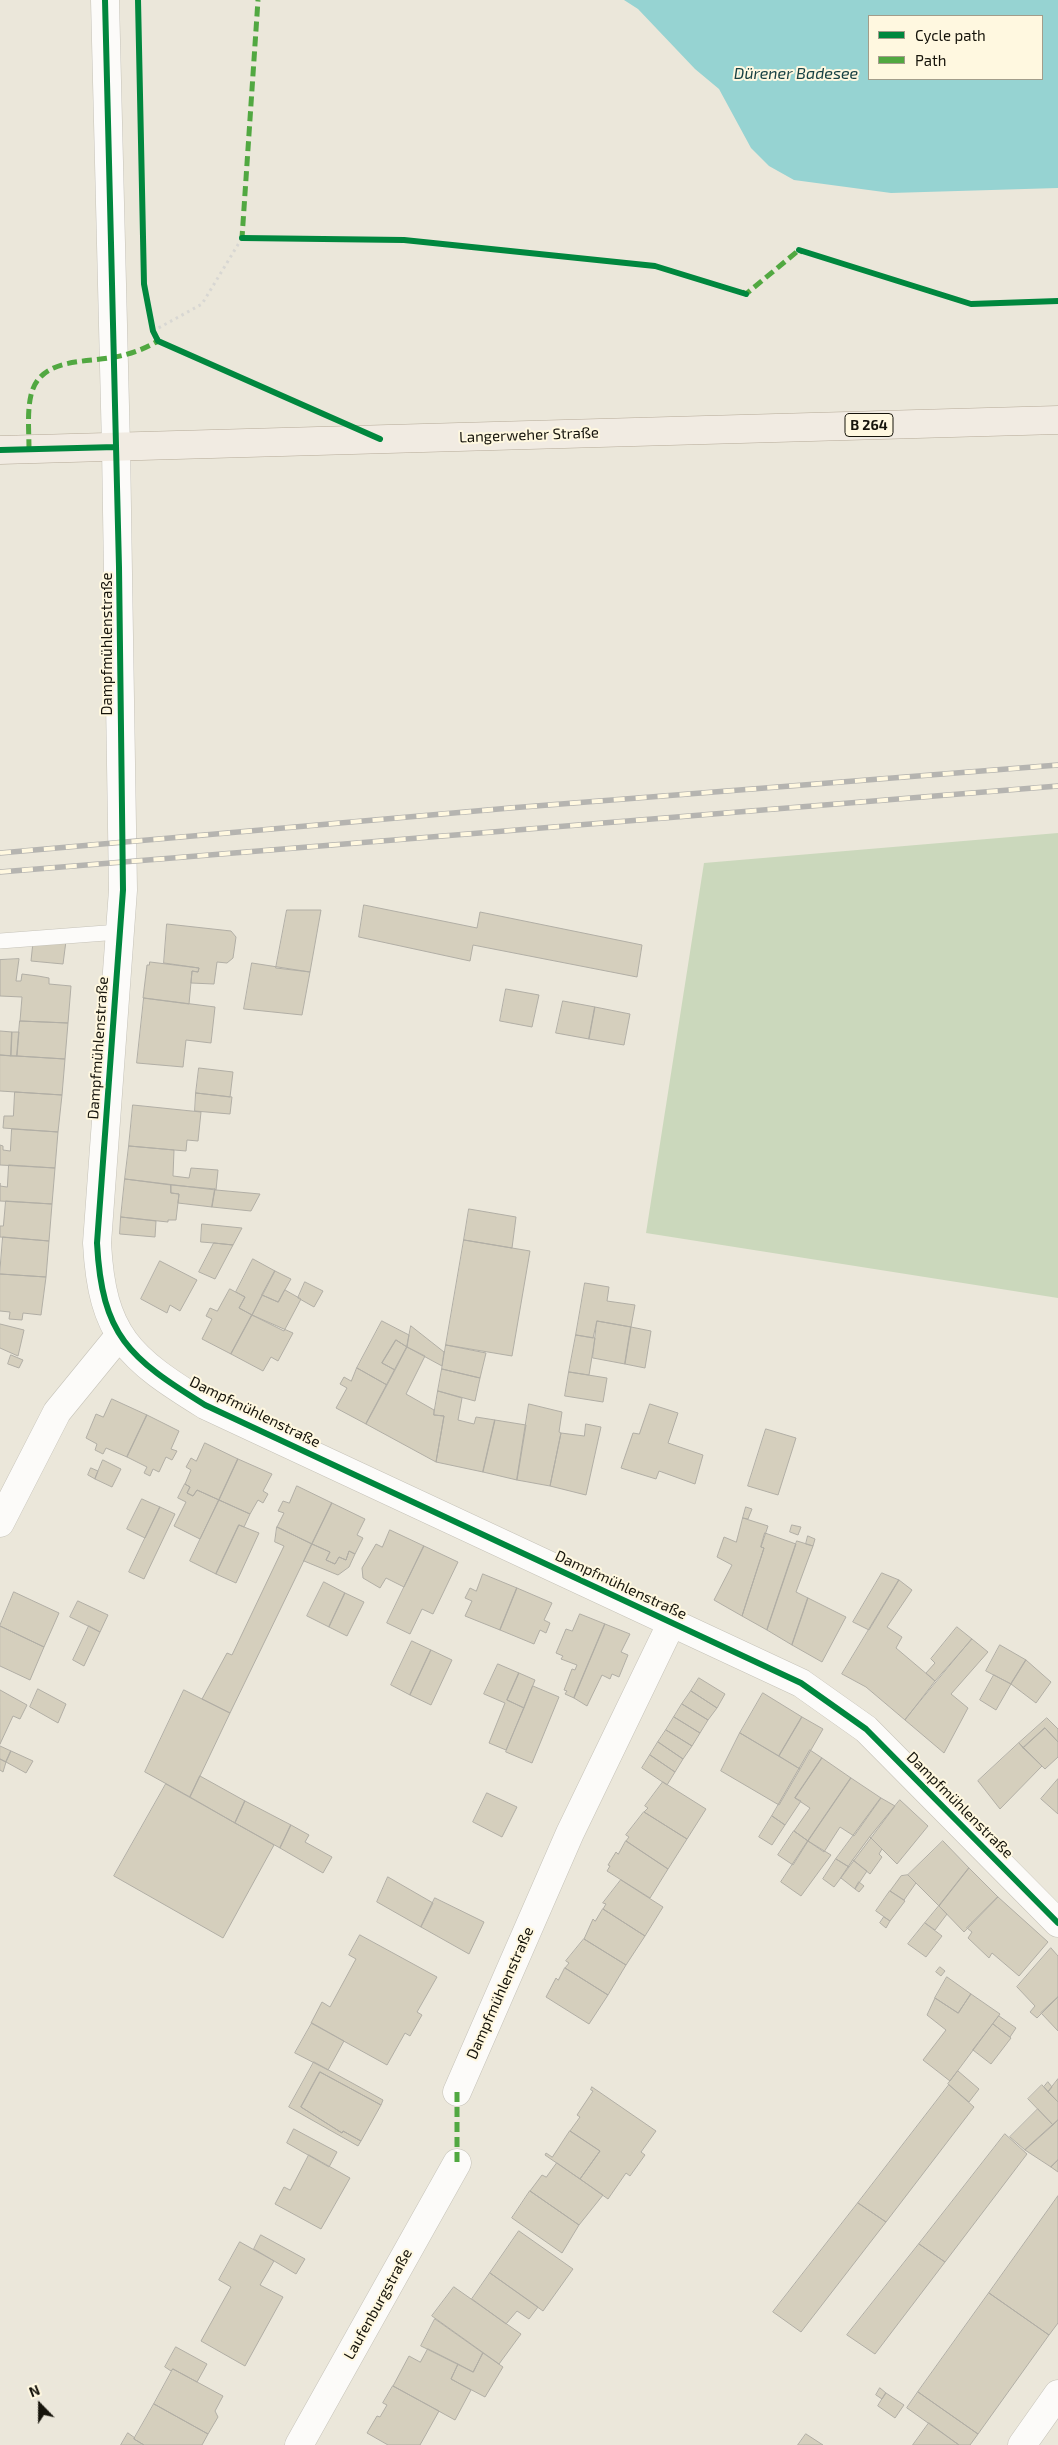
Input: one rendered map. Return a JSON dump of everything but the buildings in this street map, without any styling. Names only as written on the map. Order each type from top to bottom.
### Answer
[{"type":"main road","name":"Langerweher Straße","points":[[0,450],[1058,420]]},
{"type":"street","name":"Dampfmühlenstraße","points":[[105,0],[116,447],[123,890],[97,1243],[99,1276],[105,1306],[119,1336],[143,1362],[170,1384],[205,1405],[801,1683],[866,1729],[1058,1923]]},
{"type":"street","points":[[0,1523],[58,1412],[119,1336]]},
{"type":"street","name":"Dampfmühlenstraße","points":[[457,2092],[570,1833],[672,1622]]},
{"type":"street","name":"Laufenburgstraße","points":[[299,2445],[457,2163]]},
{"type":"street","points":[[1022,2445],[1058,2394]]},
{"type":"lane","points":[[0,941],[119,932]]},
{"type":"path","points":[[154,331],[202,304],[242,238]]},
{"type":"green space","points":[[1058,833],[1058,1298],[646,1233],[704,863]]},
{"type":"water","name":"Dürener Badesee","points":[[624,0],[1058,0],[1058,188],[891,193],[794,180],[769,166],[751,148],[719,89],[695,69],[638,9]]},
{"type":"railway","points":[[0,853],[510,808],[1058,765]]},
{"type":"railway","points":[[0,872],[1058,786]]},
{"type":"marked path","points":[[245,238],[242,238],[258,0]]},
{"type":"marked path","points":[[742,292],[746,294],[799,250],[803,252]]},
{"type":"marked path","points":[[29,449],[31,395],[36,383],[44,374],[66,364],[132,353],[158,341],[157,338]]},
{"type":"marked path","points":[[457,2092],[457,2163]]},
{"type":"cycle path","points":[[105,0],[119,567],[123,890],[97,1243],[105,1301],[113,1323],[124,1341],[139,1358],[157,1373],[205,1405],[801,1683],[866,1729],[1058,1923]]},
{"type":"cycle path","points":[[138,0],[144,284],[153,331],[158,341],[380,439]]},
{"type":"cycle path","points":[[242,238],[404,240],[655,266],[746,294]]},
{"type":"cycle path","points":[[799,250],[971,304],[1058,301]]},
{"type":"cycle path","points":[[0,450],[116,447]]}]
